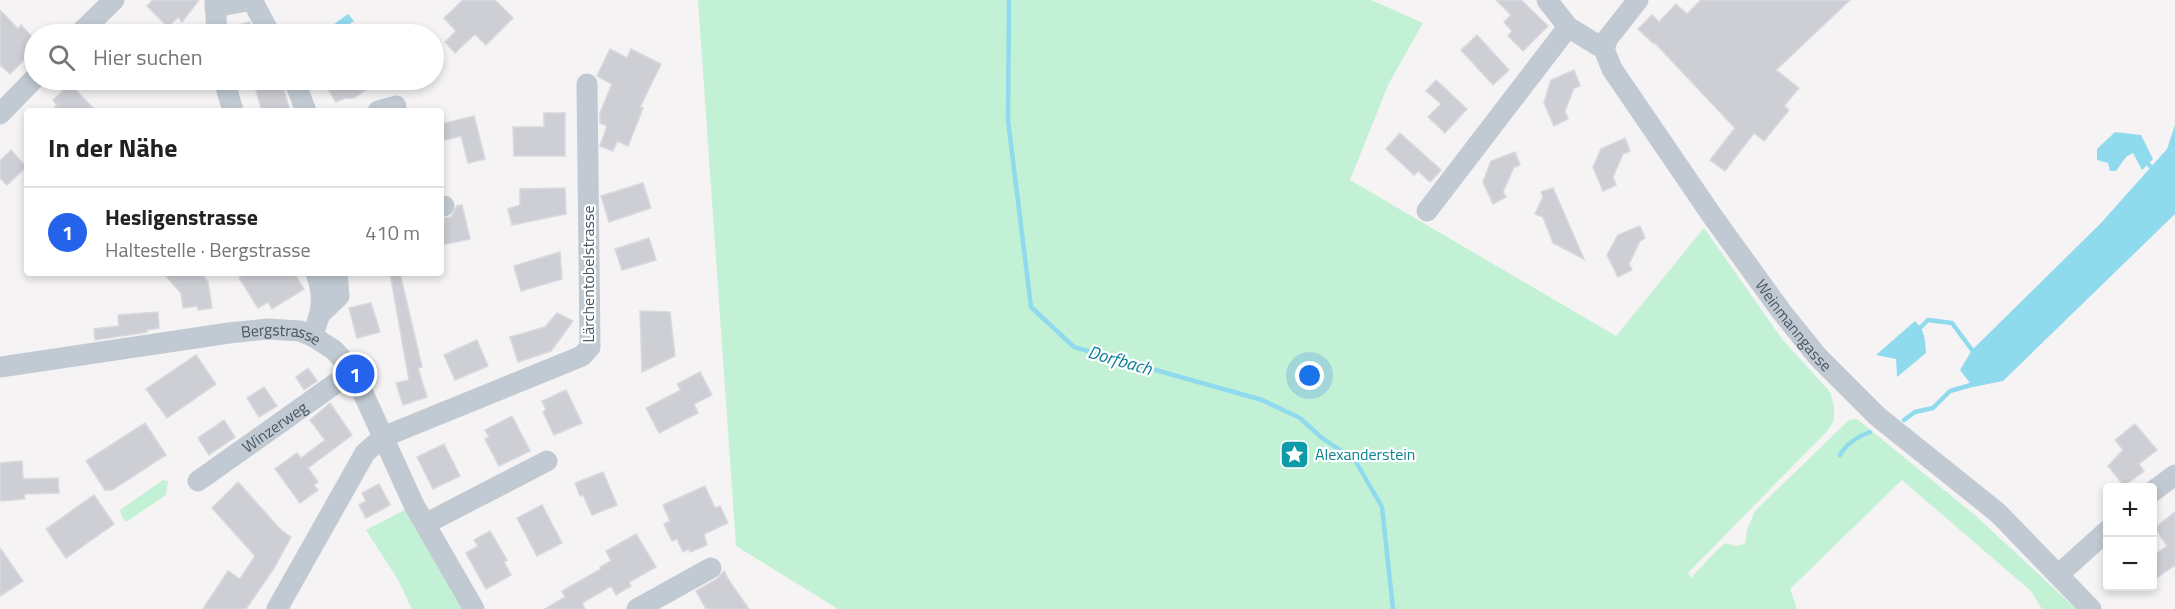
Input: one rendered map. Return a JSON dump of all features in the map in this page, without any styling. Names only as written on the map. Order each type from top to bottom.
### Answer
[{"type":"street","points":[[89,24],[114,0]]},
{"type":"street","points":[[216,24],[215,4],[252,0],[265,24]]},
{"type":"street","points":[[1547,0],[1568,27],[1604,49],[1608,38],[1638,0]]},
{"type":"street","points":[[1427,211],[1568,27]]},
{"type":"street","name":"Weinmanngasse","points":[[1604,49],[1612,69],[1713,218],[1818,357],[1877,416],[1998,513],[2091,609]]},
{"type":"street","name":"Lärchentobelstrasse","points":[[383,437],[582,356],[590,347],[587,84]]},
{"type":"street","points":[[0,114],[24,89]]},
{"type":"street","points":[[227,90],[232,108]]},
{"type":"street","points":[[298,90],[305,108]]},
{"type":"street","points":[[312,336],[321,313],[322,295],[317,276]]},
{"type":"street","points":[[321,313],[339,296],[337,276]]},
{"type":"street","name":"Bergstrasse","points":[[0,367],[268,329],[300,331],[312,336],[334,350],[353,371],[425,524],[474,609]]},
{"type":"street","name":"Winzerweg","points":[[198,482],[353,371]]},
{"type":"street","points":[[277,609],[365,453],[383,437]]},
{"type":"street","points":[[425,524],[547,461]]},
{"type":"street","points":[[2157,488],[2175,475]]},
{"type":"street","points":[[2058,575],[2103,534]]},
{"type":"street","points":[[637,609],[711,568]]},
{"type":"green space","points":[[698,0],[1371,0],[1423,23],[1389,83],[1350,180],[1616,336],[1704,228],[1782,339],[1830,392],[1834,406],[1834,420],[1829,429],[1688,573],[1691,578],[1726,543],[1735,546],[1745,544],[1747,530],[1755,511],[1849,420],[1857,419],[1976,516],[2076,609],[2042,609],[2031,591],[1902,480],[1790,589],[1797,609],[838,609],[736,546]]},
{"type":"green space","points":[[163,480],[168,481],[166,495],[126,522],[120,510]]},
{"type":"green space","points":[[414,505],[474,609],[412,609],[397,578],[366,530]]},
{"type":"water","points":[[348,14],[354,21],[350,24],[334,24]]},
{"type":"water","points":[[2175,125],[2175,214],[2003,381],[1973,387],[1960,370],[1972,350],[2101,223],[2167,149]]},
{"type":"water","points":[[2115,132],[2141,135],[2153,159],[2142,170],[2133,153],[2126,157],[2116,171],[2110,171],[2108,163],[2097,160],[2097,149]]},
{"type":"water","points":[[1915,321],[1924,336],[1926,353],[1897,377],[1896,359],[1876,355]]},
{"type":"building","points":[[153,0],[199,0],[182,22],[178,17],[171,24],[165,24],[147,6]]},
{"type":"building","points":[[463,0],[495,0],[513,18],[486,45],[475,34],[455,53],[445,42],[456,31],[444,18]]},
{"type":"building","points":[[1496,0],[1521,0],[1548,26],[1523,51],[1508,36],[1512,31],[1504,22],[1511,15]]},
{"type":"building","points":[[1701,0],[1850,0],[1776,70],[1799,88],[1784,106],[1789,110],[1764,141],[1754,133],[1725,171],[1710,160],[1735,128],[1654,42],[1638,29],[1652,15],[1659,22],[1676,4],[1687,14]]},
{"type":"building","points":[[0,10],[18,29],[21,25],[24,28],[24,60],[10,74],[0,65]]},
{"type":"building","points":[[1477,35],[1509,70],[1493,85],[1461,50]]},
{"type":"building","points":[[610,49],[627,58],[631,49],[661,64],[640,107],[643,108],[628,146],[617,141],[613,151],[600,146],[607,126],[600,123],[600,113],[612,84],[597,76]]},
{"type":"building","points":[[1574,70],[1580,86],[1574,88],[1565,111],[1568,119],[1554,126],[1544,103],[1551,80]]},
{"type":"building","points":[[1436,80],[1467,109],[1445,133],[1428,117],[1441,104],[1426,91]]},
{"type":"building","points":[[64,90],[76,90],[93,108],[54,108],[57,105],[53,100]]},
{"type":"building","points":[[256,90],[284,90],[289,108],[261,108]]},
{"type":"building","points":[[328,90],[366,90],[354,98],[345,98],[336,102]]},
{"type":"building","points":[[544,113],[565,113],[565,156],[514,156],[513,127],[544,127]]},
{"type":"building","points":[[474,116],[485,159],[468,163],[461,136],[444,140],[444,123]]},
{"type":"building","points":[[1400,133],[1441,170],[1430,182],[1418,171],[1414,175],[1386,149]]},
{"type":"building","points":[[1625,138],[1630,151],[1623,154],[1613,177],[1616,185],[1603,191],[1593,167],[1601,149]]},
{"type":"building","points":[[11,150],[24,165],[24,169],[7,185],[0,178],[0,161]]},
{"type":"building","points":[[1515,152],[1520,165],[1514,167],[1503,192],[1506,197],[1493,204],[1483,182],[1491,161]]},
{"type":"building","points":[[643,183],[651,208],[609,222],[601,196]]},
{"type":"building","points":[[565,188],[566,214],[512,225],[508,209],[520,205],[520,189]]},
{"type":"building","points":[[1553,188],[1584,259],[1553,243],[1543,217],[1535,214],[1543,197],[1541,192]]},
{"type":"building","points":[[462,205],[470,239],[444,244],[444,218],[451,217],[457,206]]},
{"type":"building","points":[[1640,226],[1645,238],[1640,241],[1629,264],[1632,270],[1618,277],[1607,255],[1618,235]]},
{"type":"building","points":[[649,238],[656,260],[622,270],[615,249]]},
{"type":"building","points":[[560,252],[562,279],[521,291],[514,266]]},
{"type":"building","points":[[166,276],[203,276],[208,282],[212,308],[198,310],[198,306],[183,308],[181,293]]},
{"type":"building","points":[[242,276],[296,276],[304,289],[272,309],[268,302],[258,308],[239,278]]},
{"type":"building","points":[[391,276],[401,276],[422,367],[418,368],[427,397],[403,405],[396,383],[409,380]]},
{"type":"building","points":[[371,303],[380,332],[357,338],[349,308]]},
{"type":"building","points":[[640,311],[670,312],[675,356],[642,372]]},
{"type":"building","points":[[158,312],[159,328],[95,340],[94,329],[119,326],[118,315]]},
{"type":"building","points":[[557,313],[573,321],[551,351],[518,362],[510,337],[545,327]]},
{"type":"building","points":[[477,340],[488,366],[455,380],[444,355]]},
{"type":"building","points":[[196,355],[216,384],[167,418],[146,389]]},
{"type":"building","points":[[308,368],[317,381],[304,390],[296,377]]},
{"type":"building","points":[[700,372],[712,395],[694,404],[698,413],[659,433],[646,408],[681,390],[677,384]]},
{"type":"building","points":[[264,387],[277,406],[259,417],[247,398]]},
{"type":"building","points":[[566,390],[582,423],[554,435],[543,412],[546,410],[542,401]]},
{"type":"building","points":[[330,403],[352,435],[308,468],[318,482],[314,485],[318,490],[300,503],[275,469],[297,453],[301,458],[325,440],[310,420]]},
{"type":"building","points":[[512,416],[530,451],[499,466],[485,439],[489,437],[485,430]]},
{"type":"building","points":[[224,420],[235,437],[209,455],[198,438]]},
{"type":"building","points":[[145,423],[166,455],[112,490],[105,490],[86,461]]},
{"type":"building","points":[[2135,424],[2157,450],[2139,464],[2144,471],[2128,483],[2122,483],[2108,466],[2123,450],[2115,440]]},
{"type":"building","points":[[444,444],[460,476],[433,489],[417,457]]},
{"type":"building","points":[[22,461],[23,479],[58,478],[59,493],[24,494],[25,499],[0,501],[0,463]]},
{"type":"building","points":[[603,472],[617,505],[592,515],[575,483]]},
{"type":"building","points":[[238,482],[281,530],[291,537],[274,568],[246,609],[203,609],[228,571],[240,579],[255,556],[212,508]]},
{"type":"building","points":[[379,484],[390,505],[366,518],[359,505],[366,501],[362,493]]},
{"type":"building","points":[[705,486],[715,508],[720,506],[728,523],[704,534],[707,545],[690,552],[689,549],[683,552],[677,539],[672,541],[664,524],[670,521],[663,505]]},
{"type":"building","points":[[94,495],[114,524],[66,558],[46,529]]},
{"type":"building","points":[[542,505],[562,543],[537,556],[517,518]]},
{"type":"building","points":[[2175,512],[2175,565],[2157,578],[2157,553],[2167,546],[2157,531],[2157,526]]},
{"type":"building","points":[[490,531],[507,560],[504,562],[511,575],[486,589],[466,553],[478,546],[474,540]]},
{"type":"building","points":[[636,534],[656,567],[629,582],[631,586],[616,595],[611,586],[582,603],[585,609],[545,609],[565,597],[562,591],[611,561],[606,551]]},
{"type":"building","points":[[0,548],[23,581],[0,596]]},
{"type":"building","points":[[724,571],[749,609],[706,609],[696,591],[717,579]]},
{"type":"waterway","name":"Dorfbach","points":[[1009,0],[1008,120],[1031,307],[1074,347],[1262,400],[1300,418],[1322,438],[1355,460],[1382,507],[1393,609]]},
{"type":"waterway","points":[[2148,164],[2151,167]]},
{"type":"waterway","points":[[1921,327],[1928,320],[1952,323],[1972,350]]},
{"type":"waterway","points":[[1904,420],[1915,412],[1933,408],[1950,391],[1971,385]]},
{"type":"waterway","points":[[1840,455],[1853,441],[1870,432]]},
{"type":"place","name":"Hesligenstrasse","points":[[355,374]]},
{"type":"place","name":"Alexanderstein","points":[[1294,454]]}]
